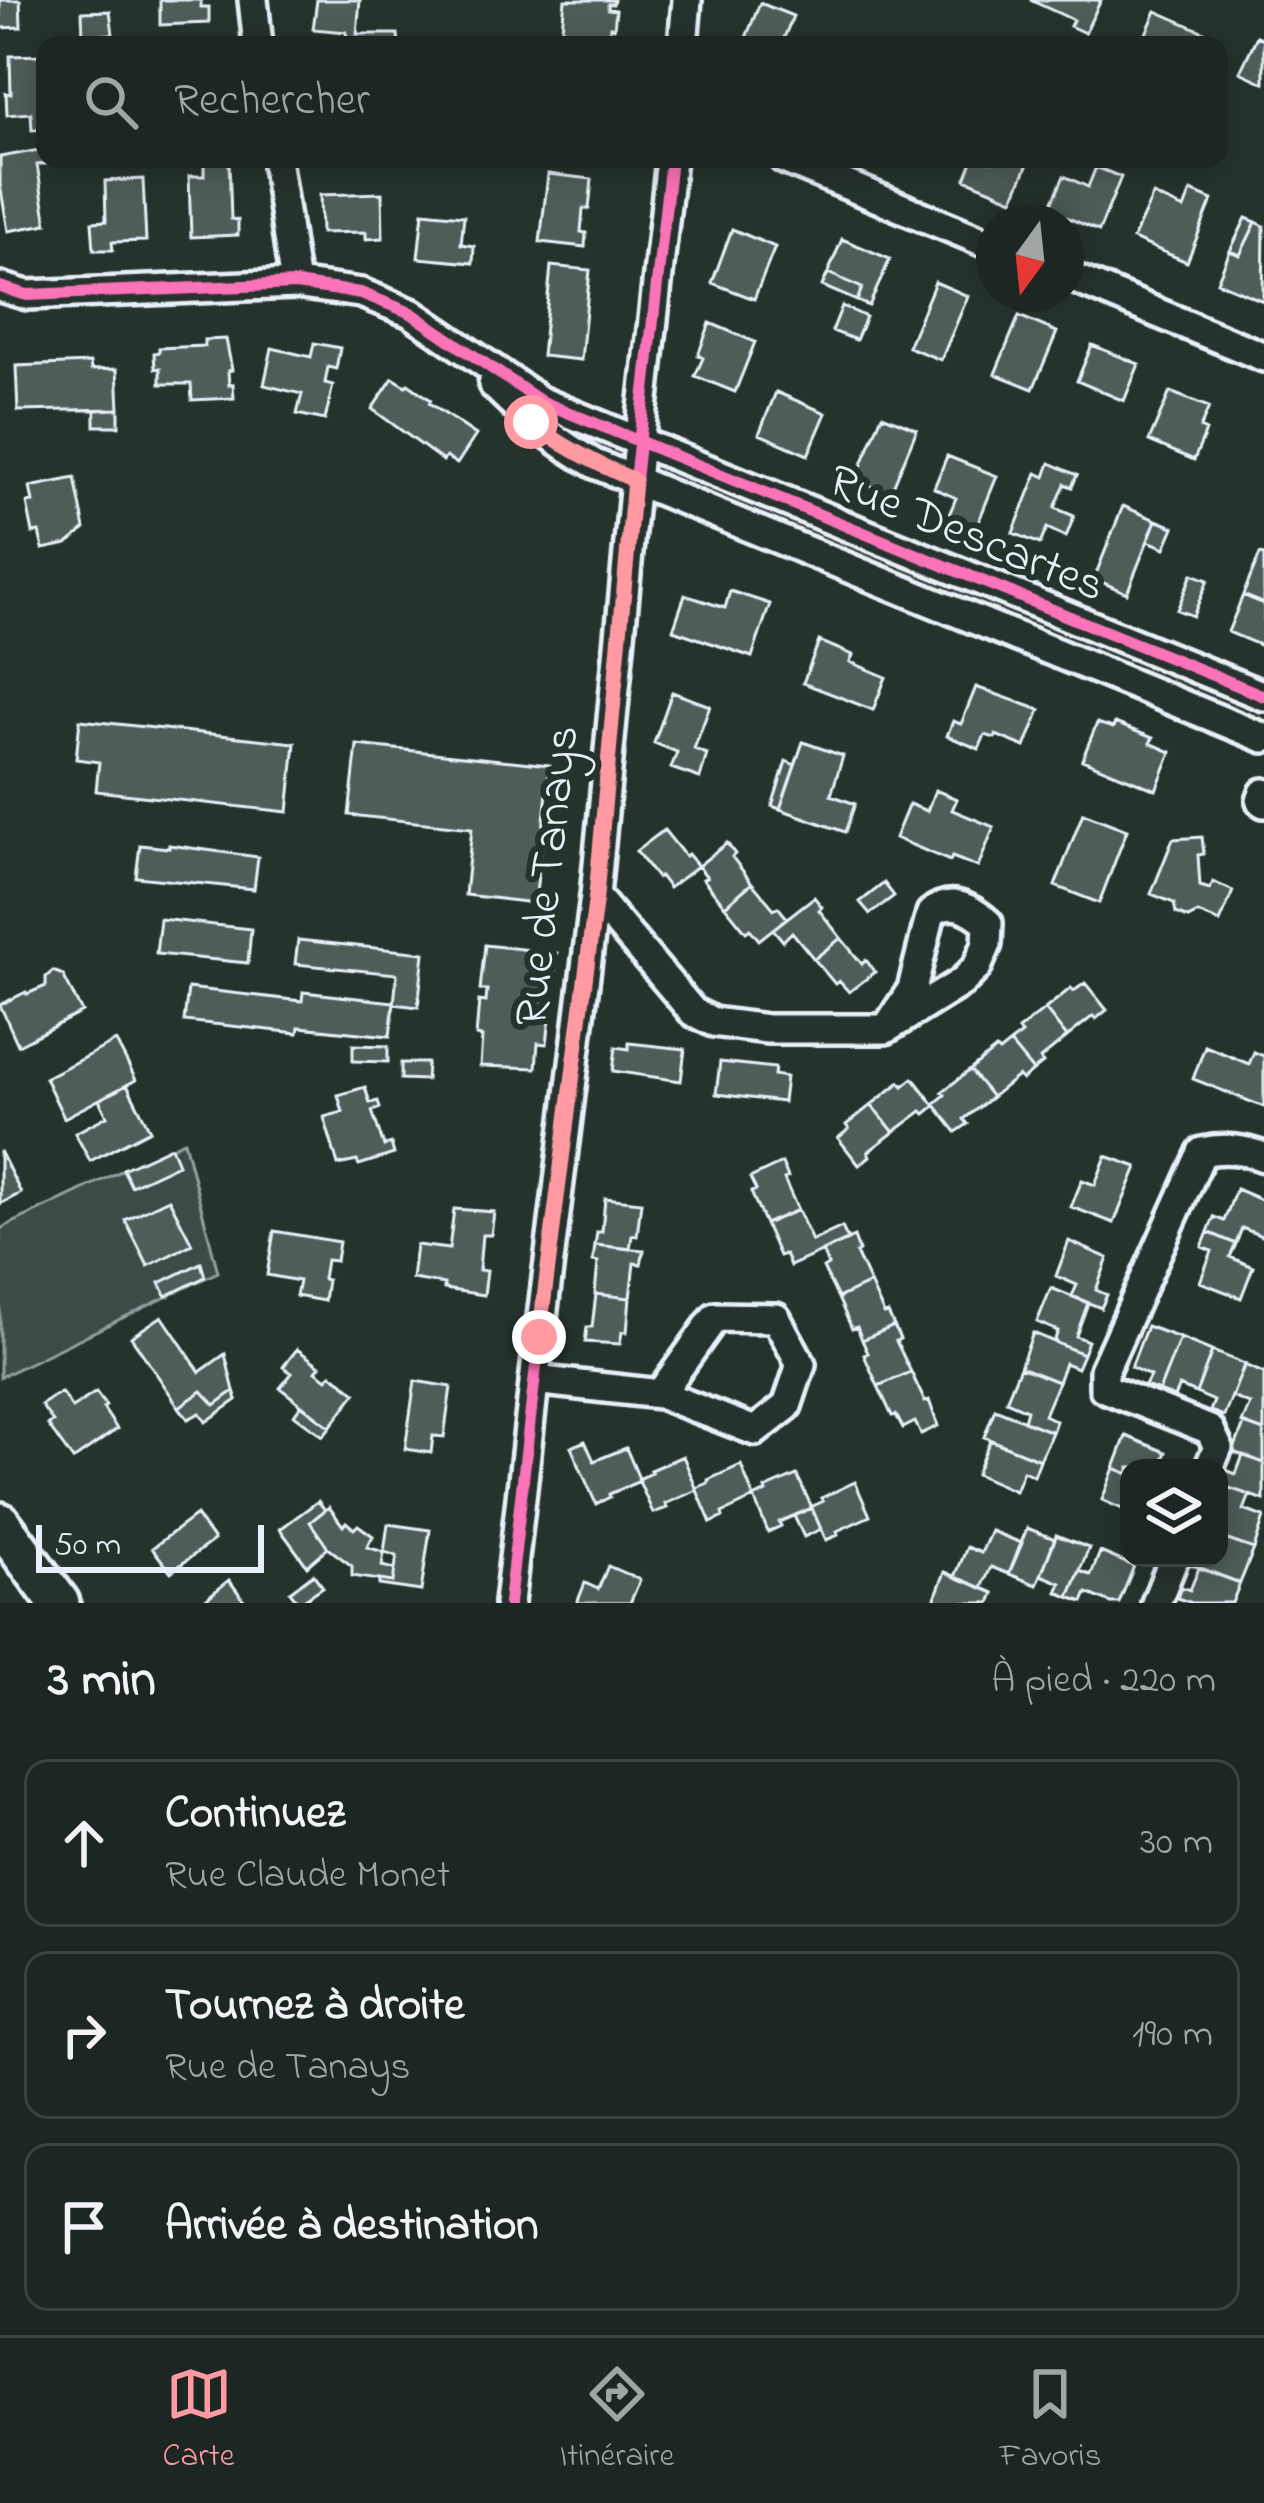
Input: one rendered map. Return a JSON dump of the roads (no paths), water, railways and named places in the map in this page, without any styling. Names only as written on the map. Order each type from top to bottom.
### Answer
[{"type":"main road","points":[[0,1523],[59,1603]]},
{"type":"street","points":[[254,0],[257,36]]},
{"type":"street","points":[[684,36],[687,0]]},
{"type":"street","points":[[277,168],[295,284]]},
{"type":"street","name":"Rue de Tanays","points":[[509,1603],[596,896],[634,480],[669,168]]},
{"type":"street","points":[[806,168],[976,239]]},
{"type":"street","points":[[1084,282],[1264,357]]},
{"type":"street","points":[[0,287],[27,295],[295,284],[361,293],[411,313],[453,342]]},
{"type":"street","name":"Rue Descartes","points":[[453,342],[541,401],[1264,696]]},
{"type":"street","name":"Rue Descartes","points":[[453,342],[531,422],[596,464],[1264,738]]},
{"type":"street","points":[[1264,793],[1264,802]]},
{"type":"street","points":[[596,896],[693,1012],[713,1022],[767,1029],[886,1029],[962,982],[977,967],[987,944],[988,923],[974,911],[941,905],[931,913],[912,989],[886,1029]]},
{"type":"street","points":[[1213,1459],[1218,1447],[1210,1430],[1104,1388],[1104,1370],[1202,1152],[1233,1149],[1264,1156]]},
{"type":"street","points":[[534,1380],[660,1394],[755,1431],[788,1406],[801,1364],[776,1318],[715,1317],[660,1394]]},
{"type":"street","points":[[1156,1603],[1170,1567]]}]
